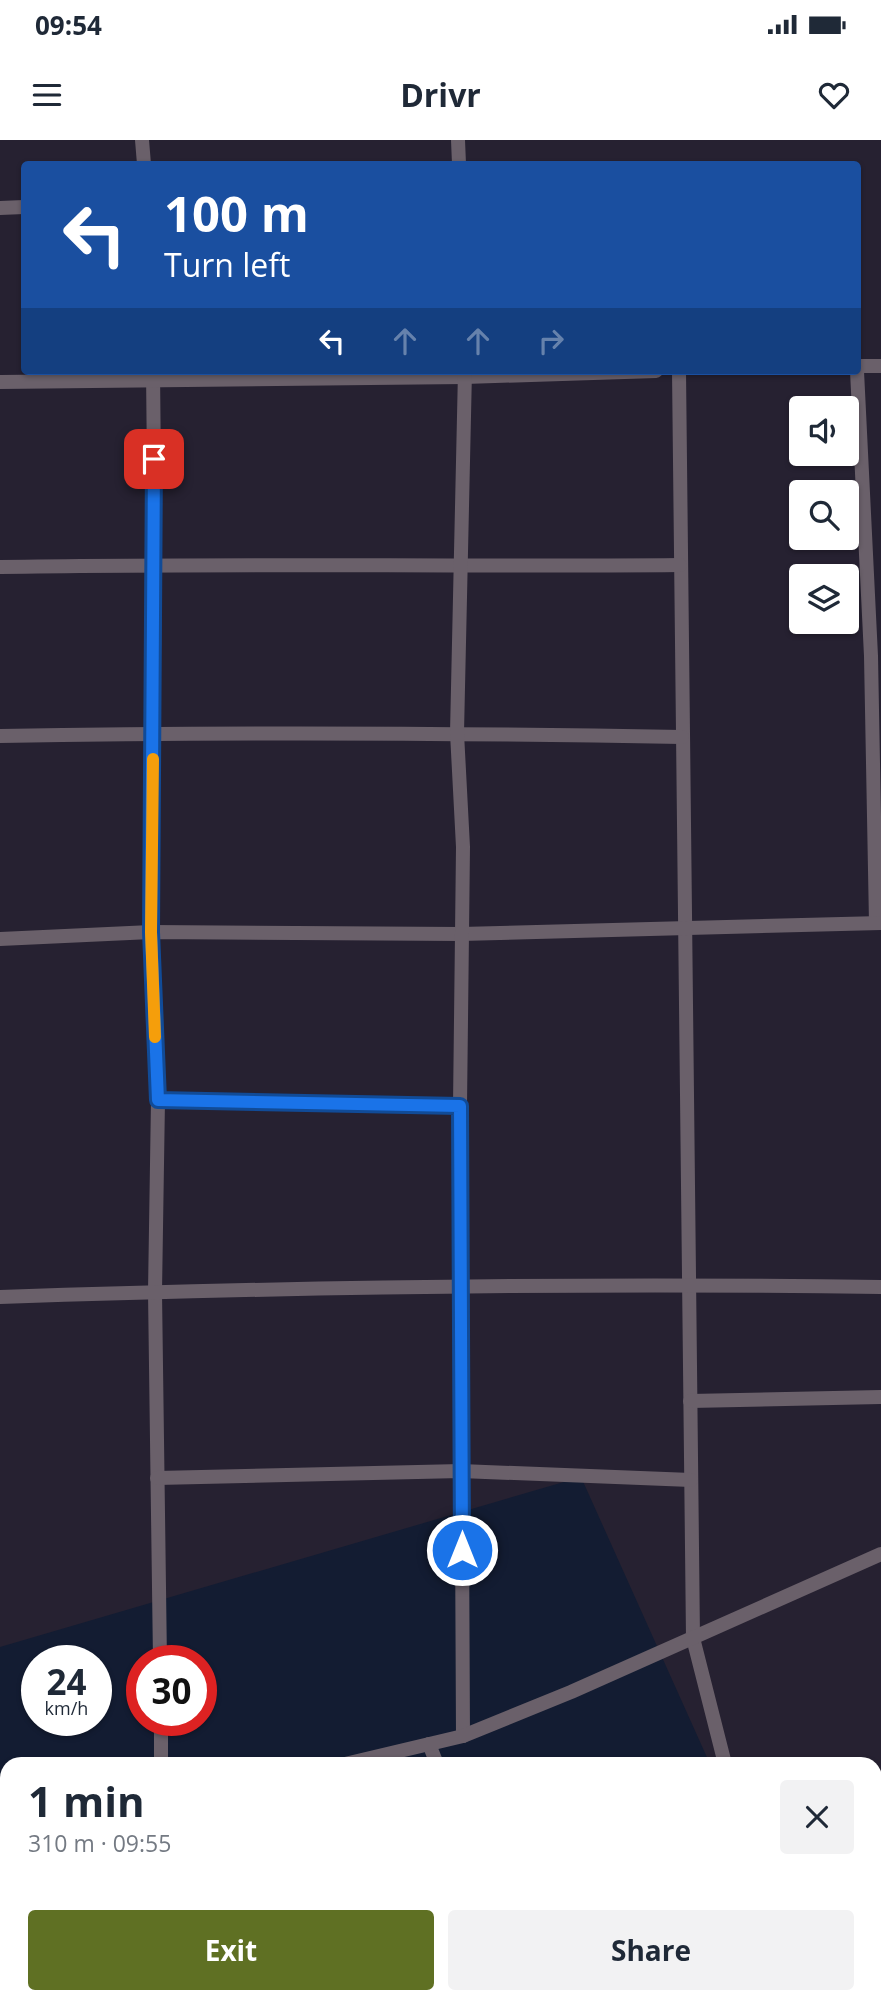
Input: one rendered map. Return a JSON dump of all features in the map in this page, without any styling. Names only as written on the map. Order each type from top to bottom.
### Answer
[{"type":"street","points":[[142,140],[144,161]]},
{"type":"street","points":[[458,140],[459,161]]},
{"type":"street","points":[[0,208],[21,207]]},
{"type":"street","points":[[861,366],[881,366]]},
{"type":"street","points":[[0,382],[154,376],[310,375]]},
{"type":"street","points":[[463,1736],[460,1106],[463,847],[457,733],[465,375]]},
{"type":"street","points":[[679,375],[692,1638],[723,1757]]},
{"type":"street","points":[[0,939],[151,932],[461,934],[878,923],[871,656],[857,375]]},
{"type":"street","points":[[154,376],[151,932],[158,1100],[155,1292],[160,1645]]},
{"type":"street","points":[[0,567],[155,564],[460,567],[680,565]]},
{"type":"street","points":[[0,736],[457,733],[682,737]]},
{"type":"street","points":[[158,1100],[460,1106]]},
{"type":"street","points":[[0,1297],[461,1286],[689,1284],[881,1287]]},
{"type":"street","points":[[690,1401],[881,1397]]},
{"type":"street","points":[[157,1478],[461,1471],[691,1480]]},
{"type":"street","points":[[374,1757],[463,1736],[571,1692],[881,1554]]},
{"type":"street","points":[[160,1736],[161,1757]]},
{"type":"street","points":[[429,1744],[434,1757]]},
{"type":"shaded area","points":[[0,140],[881,140],[881,1757],[707,1757],[581,1477],[0,1647]]},
{"type":"slow traffic","points":[[153,759],[151,932],[155,1037]]},
{"type":"route","points":[[154,459],[151,932],[158,1100],[460,1106],[462,1550]]}]
